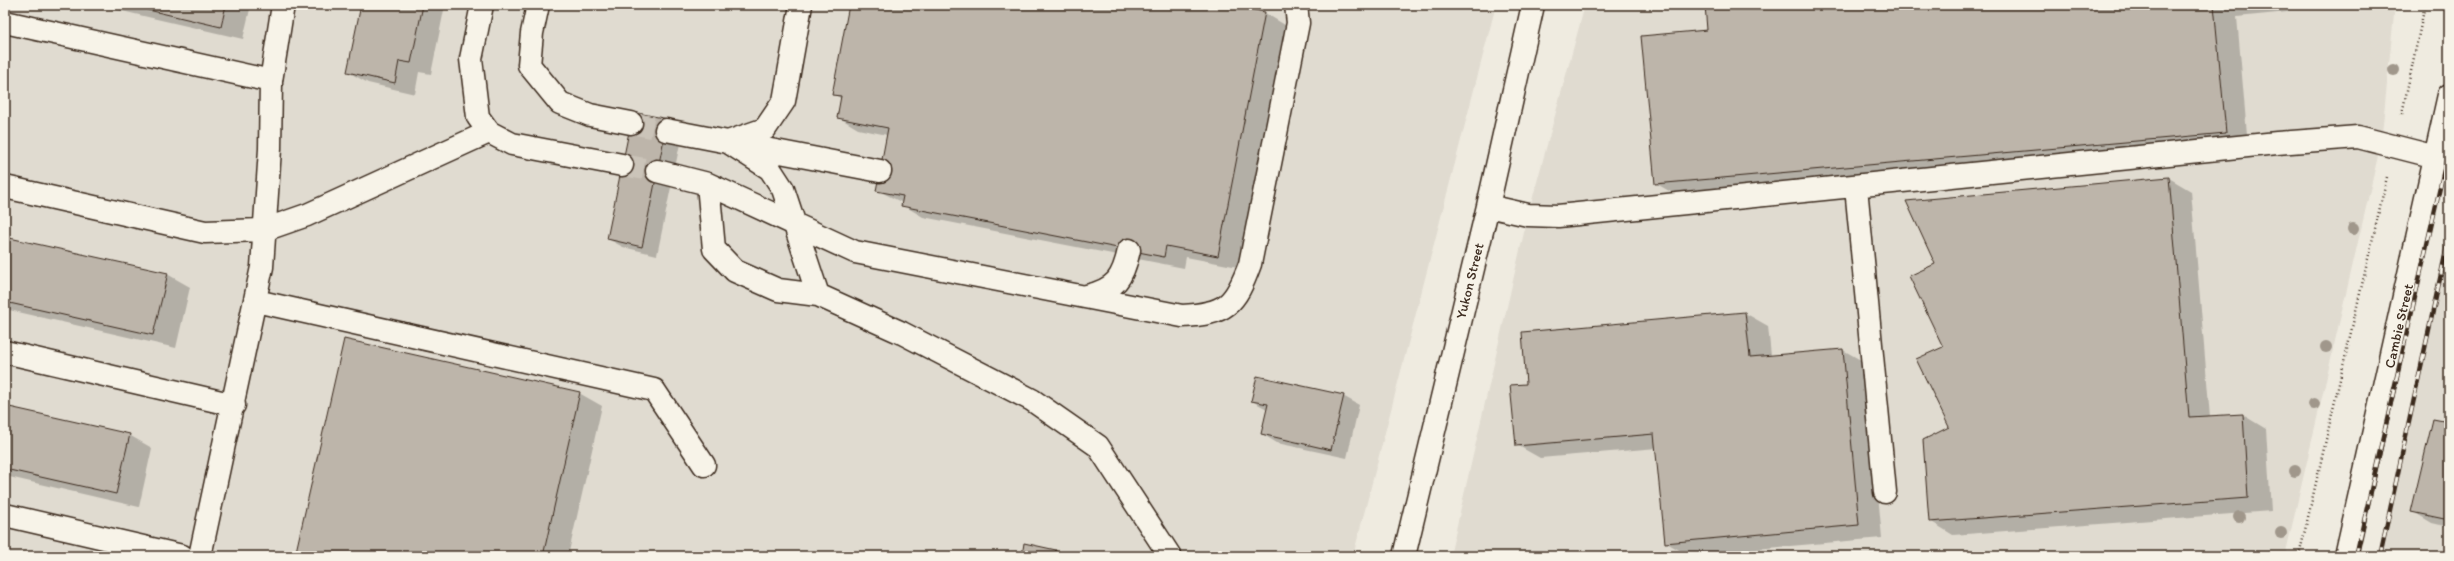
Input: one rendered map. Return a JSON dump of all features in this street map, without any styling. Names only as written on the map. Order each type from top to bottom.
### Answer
[{"type":"street","points":[[200,556],[234,405],[262,267],[270,149],[271,81],[283,5]]},
{"type":"street","points":[[482,5],[471,59],[478,117],[488,132],[512,144],[622,165]]},
{"type":"street","points":[[538,5],[532,33],[529,65],[560,103],[590,115],[631,123]]},
{"type":"street","points":[[728,142],[765,129],[784,101],[801,5]]},
{"type":"street","points":[[657,171],[708,184],[855,252],[1087,296],[1182,316],[1206,315],[1225,308],[1241,290],[1250,264],[1296,31],[1296,5]]},
{"type":"street","name":"Yukon Street","points":[[1404,556],[1488,206],[1533,5]]},
{"type":"street","points":[[5,22],[271,81]]},
{"type":"street","name":"Cambie Street","points":[[2346,556],[2449,95]]},
{"type":"street","points":[[666,130],[880,171]]},
{"type":"street","points":[[5,187],[205,232],[264,230],[307,215],[488,132]]},
{"type":"street","points":[[1488,206],[1528,215],[1558,216],[1856,188],[2277,144],[2358,137],[2436,157]]},
{"type":"street","points":[[728,142],[770,169],[783,189],[818,295]]},
{"type":"street","points":[[708,184],[714,249],[735,271],[778,290],[818,295],[902,333],[1032,400],[1098,446],[1170,556]]},
{"type":"street","points":[[1856,188],[1885,492]]},
{"type":"street","points":[[1087,296],[1104,292],[1116,282],[1124,270],[1129,250]]},
{"type":"street","points":[[256,301],[654,390],[704,465]]},
{"type":"street","points":[[5,352],[234,405]]},
{"type":"street","points":[[5,515],[182,556]]},
{"type":"path","points":[[2402,117],[2426,5]]},
{"type":"path","points":[[2300,556],[2385,186]]},
{"type":"shaded area","points":[[5,5],[1496,5],[1353,556],[5,556]]},
{"type":"shaded area","points":[[1585,5],[2395,5],[2381,143],[2285,556],[1450,556],[1528,215]]},
{"type":"shaded area","points":[[2449,254],[2449,556],[2378,556]]},
{"type":"building","points":[[127,5],[226,5],[221,27]]},
{"type":"building","points":[[361,5],[423,5],[411,63],[399,61],[395,83],[347,72]]},
{"type":"building","points":[[849,5],[1229,5],[1265,12],[1218,256],[1166,246],[1164,257],[901,206],[903,196],[876,191],[888,128],[837,118],[841,96],[832,95]]},
{"type":"building","points":[[1705,5],[2214,5],[2226,133],[1655,184],[1641,36],[1707,30]]},
{"type":"building","points":[[633,112],[668,119],[642,247],[607,239]]},
{"type":"building","points":[[2169,177],[2189,417],[2243,414],[2248,498],[1929,522],[1923,440],[1949,427],[1916,359],[1943,347],[1909,276],[1935,264],[1906,201]]},
{"type":"building","points":[[5,237],[168,273],[153,335],[5,302]]},
{"type":"building","points":[[1745,312],[1750,357],[1843,349],[1859,525],[1665,543],[1654,434],[1516,446],[1510,385],[1526,384],[1522,332]]},
{"type":"building","points":[[344,339],[580,392],[543,556],[295,556]]},
{"type":"building","points":[[1257,376],[1344,395],[1331,450],[1261,434],[1268,404],[1251,401]]},
{"type":"building","points":[[5,406],[130,434],[116,494],[5,469]]},
{"type":"building","points":[[2433,419],[2449,422],[2449,520],[2411,512]]},
{"type":"building","points":[[1024,543],[1056,550],[1055,556],[1022,556]]},
{"type":"tunnel","points":[[631,123],[666,130]]},
{"type":"tunnel","points":[[622,165],[657,171]]},
{"type":"railway","points":[[2356,556],[2449,148]]},
{"type":"railway","points":[[2380,556],[2449,237]]}]
